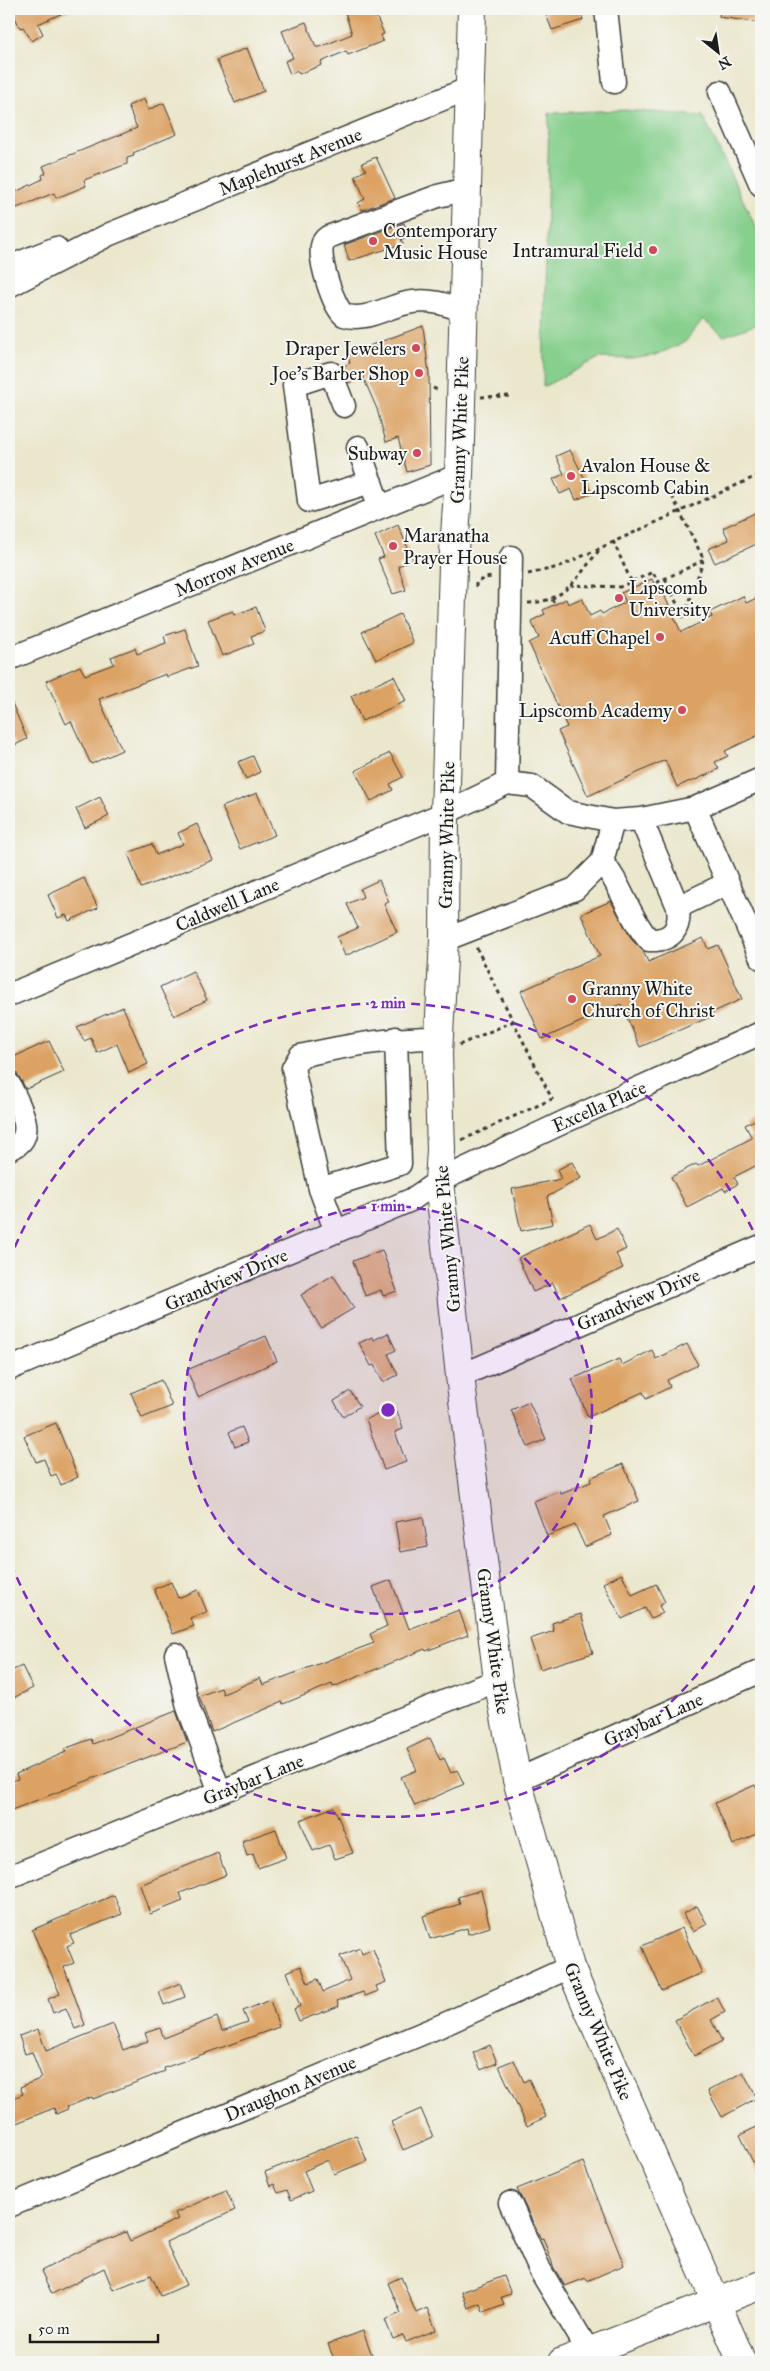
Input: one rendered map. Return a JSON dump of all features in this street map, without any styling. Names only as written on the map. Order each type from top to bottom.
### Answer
[{"type":"main road","name":"Granny White Pike","points":[[472,9],[459,475],[453,566],[446,813],[456,935],[439,1046],[441,1150],[439,1181],[460,1376],[498,1680],[517,1780],[570,1967],[742,2362]]},
{"type":"main road","points":[[562,2362],[761,2284]]},
{"type":"street","points":[[606,9],[614,82]]},
{"type":"street","name":"Maplehurst Avenue","points":[[9,286],[110,234],[470,88]]},
{"type":"street","points":[[720,92],[761,185]]},
{"type":"street","points":[[464,310],[424,301],[394,306],[361,317],[344,315],[336,306],[324,268],[321,248],[323,241],[328,236],[438,196],[467,189]]},
{"type":"street","name":"Maplehurst Avenue","points":[[9,267],[51,249],[110,234]]},
{"type":"street","points":[[344,406],[331,373],[294,385],[309,500],[371,482]]},
{"type":"street","points":[[358,447],[380,507]]},
{"type":"street","name":"Morrow Avenue","points":[[9,659],[459,475]]},
{"type":"street","points":[[510,566],[507,783],[532,786],[568,812],[613,821],[641,819],[695,808],[761,779]]},
{"type":"street","name":"Caldwell Lane","points":[[9,995],[446,813],[507,783]]},
{"type":"street","points":[[695,808],[761,958]]},
{"type":"street","points":[[602,862],[612,873],[642,932],[649,940],[668,938],[677,930],[678,907],[641,819]]},
{"type":"street","points":[[456,935],[575,889],[602,862],[613,821]]},
{"type":"street","points":[[678,907],[728,884]]},
{"type":"street","name":"Excella Place","points":[[439,1181],[761,1033]]},
{"type":"street","points":[[336,1232],[320,1188],[293,1068],[300,1056],[339,1047],[396,1038],[439,1046]]},
{"type":"street","points":[[320,1188],[400,1164],[396,1038]]},
{"type":"street","points":[[9,1084],[26,1122],[26,1134],[14,1147],[9,1149]]},
{"type":"street","name":"Grandview Drive","points":[[9,1369],[412,1200],[439,1181]]},
{"type":"street","name":"Grandview Drive","points":[[460,1376],[761,1246]]},
{"type":"street","points":[[176,1654],[188,1707],[220,1792]]},
{"type":"street","name":"Graybar Lane","points":[[517,1780],[761,1671]]},
{"type":"street","name":"Graybar Lane","points":[[9,1877],[498,1680]]},
{"type":"street","name":"Draughon Avenue","points":[[9,2206],[436,2028],[570,1967]]},
{"type":"street","points":[[510,2203],[540,2270],[589,2352]]},
{"type":"path","points":[[475,593],[476,584],[480,580],[510,566],[532,573],[559,567],[761,474]]},
{"type":"path","points":[[665,578],[684,619],[704,560],[673,498]]},
{"type":"path","points":[[613,542],[631,581]]},
{"type":"path","points":[[509,603],[542,602],[561,596],[603,546]]},
{"type":"path","points":[[570,585],[620,587],[652,572],[658,582],[704,560]]},
{"type":"path","points":[[552,600],[554,605]]},
{"type":"path","points":[[441,1150],[552,1099],[514,1021],[456,935]]},
{"type":"path","points":[[439,1046],[514,1021]]},
{"type":"green space","name":"Intramural Field","points":[[625,110],[703,116],[761,238],[759,267],[761,270],[761,323],[724,336],[703,319],[685,342],[656,355],[632,359],[599,358],[543,387],[549,113]]},
{"type":"building","points":[[11,9],[72,9],[38,24],[43,34],[32,41],[23,27],[20,28]]},
{"type":"building","points":[[344,9],[373,9],[384,34],[381,35],[383,41],[348,55],[346,51],[321,62],[322,65],[299,74],[298,71],[290,74],[285,61],[293,58],[282,31],[306,22],[316,47],[320,47],[352,34]]},
{"type":"building","points":[[544,9],[580,9],[583,20],[552,30]]},
{"type":"building","points":[[720,9],[761,9],[761,23],[719,17]]},
{"type":"building","points":[[247,48],[264,91],[235,103],[217,60]]},
{"type":"building","points":[[144,99],[148,110],[164,103],[177,134],[133,153],[134,156],[127,158],[127,164],[84,180],[86,186],[56,198],[54,193],[9,211],[9,195],[43,179],[42,175],[46,173],[43,166],[137,128],[128,106]]},
{"type":"building","points":[[376,157],[395,198],[362,210],[358,203],[365,199],[355,176],[366,170],[362,163]]},
{"type":"building","name":"Contemporary Music House","points":[[404,223],[409,237],[401,239],[403,244],[349,261],[344,245]]},
{"type":"building","points":[[423,326],[429,374],[430,465],[407,472],[398,438],[386,442],[377,409],[363,377],[349,383],[342,367],[350,363],[348,356]]},
{"type":"building","name":"Avalon House & Lipscomb Cabin","points":[[570,450],[592,493],[576,500],[571,489],[560,494],[553,479],[564,474],[556,456]]},
{"type":"building","points":[[761,510],[761,542],[715,563],[708,549],[729,540],[723,528]]},
{"type":"building","name":"Maranatha Prayer House","points":[[398,525],[413,560],[398,566],[406,590],[393,594],[378,559],[384,557],[375,536]]},
{"type":"building","name":"Lipscomb Academy","points":[[652,579],[656,588],[660,586],[681,632],[712,617],[710,612],[743,596],[746,603],[761,596],[761,734],[725,751],[728,756],[715,762],[719,769],[691,782],[677,787],[665,760],[588,796],[558,731],[567,727],[529,643],[539,638],[531,621],[545,614],[543,610],[566,599],[568,604],[582,598],[590,616],[600,611],[602,614],[626,602],[621,593]]},
{"type":"building","points":[[256,607],[265,631],[251,636],[254,644],[222,656],[208,620],[233,611],[234,615]]},
{"type":"building","points":[[400,614],[413,643],[376,660],[362,632]]},
{"type":"building","points":[[185,629],[198,666],[167,677],[166,674],[99,699],[122,750],[91,764],[71,721],[66,724],[46,681],[80,666],[85,675],[114,664],[111,657],[135,648],[137,654],[166,643],[164,636]]},
{"type":"building","points":[[394,676],[406,701],[362,721],[351,696]]},
{"type":"building","points":[[9,696],[27,739],[15,745],[12,739],[9,740]]},
{"type":"building","points":[[390,753],[403,777],[390,784],[393,790],[371,801],[355,771]]},
{"type":"building","points":[[253,756],[260,772],[246,779],[238,762]]},
{"type":"building","points":[[257,793],[275,835],[240,849],[222,807]]},
{"type":"building","points":[[100,797],[109,816],[85,828],[76,809]]},
{"type":"building","points":[[197,824],[213,860],[141,888],[128,853],[152,844],[156,855],[183,844],[178,833]]},
{"type":"building","points":[[84,878],[98,908],[69,921],[66,915],[58,918],[48,895]]},
{"type":"building","points":[[379,880],[389,902],[384,904],[397,932],[345,956],[337,937],[358,928],[347,904],[363,897],[360,889]]},
{"type":"building","points":[[611,901],[632,940],[643,951],[648,962],[703,938],[708,949],[718,945],[742,999],[709,1014],[710,1017],[640,1047],[621,1004],[542,1039],[521,991],[600,956],[581,914]]},
{"type":"building","points":[[193,971],[207,1000],[174,1016],[160,987]]},
{"type":"building","points":[[123,1007],[148,1064],[129,1073],[117,1044],[97,1053],[91,1038],[84,1041],[77,1027]]},
{"type":"building","points":[[49,1041],[64,1072],[26,1089],[9,1059]]},
{"type":"building","points":[[757,1119],[761,1127],[761,1163],[734,1177],[738,1184],[725,1191],[723,1188],[687,1207],[671,1177],[696,1164],[698,1166],[752,1138],[745,1125]]},
{"type":"building","points":[[572,1162],[581,1178],[547,1197],[553,1224],[521,1231],[512,1189],[561,1179],[557,1170]]},
{"type":"building","points":[[590,1224],[597,1239],[617,1229],[626,1249],[616,1254],[623,1268],[560,1298],[553,1283],[533,1292],[518,1258]]},
{"type":"building","points":[[382,1250],[397,1291],[383,1296],[381,1290],[365,1296],[353,1261]]},
{"type":"building","points":[[333,1275],[354,1308],[321,1328],[301,1295]]},
{"type":"building","points":[[388,1333],[396,1350],[388,1354],[398,1375],[383,1382],[374,1365],[371,1366],[359,1343],[372,1337],[374,1340]]},
{"type":"building","points":[[266,1336],[277,1361],[198,1397],[187,1370]]},
{"type":"building","points":[[687,1344],[698,1365],[667,1380],[670,1387],[646,1399],[643,1392],[588,1417],[572,1379],[619,1359],[622,1365],[652,1350],[656,1359]]},
{"type":"building","points":[[161,1380],[172,1406],[142,1418],[131,1393]]},
{"type":"building","points":[[350,1391],[360,1406],[343,1417],[334,1401]]},
{"type":"building","points":[[529,1402],[546,1439],[528,1447],[511,1410]]},
{"type":"building","points":[[396,1408],[403,1429],[395,1432],[406,1462],[384,1470],[366,1419]]},
{"type":"building","points":[[56,1423],[78,1477],[61,1485],[56,1474],[51,1476],[44,1459],[36,1462],[24,1436]]},
{"type":"building","points":[[242,1427],[248,1442],[235,1447],[229,1432]]},
{"type":"building","points":[[623,1464],[639,1501],[604,1516],[612,1535],[585,1547],[575,1525],[547,1536],[534,1501],[560,1491],[561,1494],[591,1482],[590,1478]]},
{"type":"building","points":[[423,1517],[428,1547],[400,1552],[395,1522]]},
{"type":"building","points":[[622,1574],[632,1595],[656,1584],[665,1602],[659,1606],[663,1613],[651,1619],[645,1608],[622,1619],[603,1583]]},
{"type":"building","points":[[391,1580],[409,1629],[459,1610],[468,1635],[426,1651],[425,1649],[333,1687],[332,1684],[283,1704],[282,1702],[212,1732],[199,1696],[221,1688],[223,1694],[260,1678],[263,1685],[374,1643],[370,1634],[387,1626],[373,1587]]},
{"type":"building","points":[[171,1582],[178,1598],[198,1590],[207,1612],[190,1618],[194,1626],[173,1634],[154,1589]]},
{"type":"building","points":[[581,1614],[593,1653],[540,1669],[530,1639],[554,1631],[552,1623]]},
{"type":"building","points":[[22,1666],[33,1688],[9,1700],[9,1672]]},
{"type":"building","points":[[176,1711],[187,1742],[9,1811],[9,1782],[18,1779],[16,1774],[66,1752],[64,1749],[91,1739],[93,1744]]},
{"type":"building","points":[[430,1738],[440,1760],[444,1758],[451,1773],[457,1770],[464,1784],[415,1806],[401,1777],[417,1770],[407,1749]]},
{"type":"building","points":[[755,1785],[761,1799],[761,1832],[733,1845],[715,1803]]},
{"type":"building","points":[[334,1807],[353,1853],[335,1859],[329,1845],[313,1851],[300,1820]]},
{"type":"building","points":[[276,1829],[286,1858],[258,1868],[253,1854],[247,1856],[242,1841]]},
{"type":"building","points":[[218,1853],[226,1875],[180,1893],[183,1901],[150,1914],[140,1885]]},
{"type":"building","points":[[481,1890],[490,1927],[468,1934],[467,1928],[430,1939],[423,1916],[460,1904],[458,1897]]},
{"type":"building","points":[[114,1895],[122,1914],[70,1935],[74,1943],[67,1946],[74,1963],[64,1967],[85,2025],[75,2029],[66,2008],[53,2013],[48,1999],[60,1994],[32,1930]]},
{"type":"building","points":[[697,1906],[707,1924],[693,1932],[683,1914]]},
{"type":"building","points":[[682,1928],[702,1973],[662,1991],[642,1946]]},
{"type":"building","points":[[360,1948],[362,1954],[373,1949],[386,1982],[376,1986],[378,1991],[365,1996],[363,1992],[337,2001],[339,2006],[299,2021],[294,2009],[300,2006],[287,1972],[301,1966],[308,1983],[318,1979],[323,1992],[350,1980],[340,1956]]},
{"type":"building","points":[[180,1983],[185,1997],[164,2005],[159,1992]]},
{"type":"building","points":[[717,1997],[725,2012],[711,2020],[722,2041],[694,2056],[675,2020]]},
{"type":"building","points":[[270,2000],[279,2027],[164,2068],[165,2071],[93,2099],[92,2097],[67,2107],[68,2109],[56,2114],[54,2108],[9,2126],[9,2100],[23,2094],[20,2087],[42,2078],[32,2052],[25,2054],[19,2036],[38,2029],[46,2051],[113,2024],[123,2050],[148,2041],[145,2033],[160,2028],[164,2038],[217,2017],[222,2031],[248,2022],[243,2011]]},
{"type":"building","points":[[490,2045],[497,2063],[481,2070],[473,2053]]},
{"type":"building","points":[[514,2060],[524,2082],[529,2079],[546,2117],[527,2126],[499,2066]]},
{"type":"building","points":[[743,2072],[757,2098],[722,2117],[708,2091]]},
{"type":"building","points":[[421,2109],[433,2137],[403,2150],[391,2122]]},
{"type":"building","points":[[761,2125],[761,2179],[740,2135]]},
{"type":"building","points":[[356,2135],[367,2161],[334,2174],[328,2160],[304,2171],[312,2191],[291,2200],[287,2190],[278,2193],[274,2184],[270,2186],[265,2172]]},
{"type":"building","points":[[583,2162],[624,2265],[587,2281],[586,2278],[565,2286],[554,2268],[543,2238],[541,2239],[517,2189]]},
{"type":"building","points":[[226,2190],[235,2210],[166,2242],[186,2285],[161,2296],[151,2275],[113,2290],[104,2268],[52,2294],[41,2271],[86,2248],[126,2232],[130,2241],[178,2219],[175,2213]]},
{"type":"building","points":[[504,2276],[511,2294],[501,2297],[504,2304],[483,2312],[480,2303],[468,2308],[462,2292]]},
{"type":"building","points":[[401,2277],[416,2313],[427,2308],[436,2330],[406,2342],[403,2335],[393,2339],[385,2320],[401,2313],[388,2283]]},
{"type":"building","points":[[363,2331],[372,2355],[354,2362],[335,2362],[328,2344]]},
{"type":"place","name":"Contemporary Music House","points":[[373,241]]},
{"type":"place","name":"Intramural Field","points":[[653,250]]},
{"type":"place","name":"Draper Jewelers","points":[[416,348]]},
{"type":"place","name":"Joe's Barber Shop","points":[[419,373]]},
{"type":"place","name":"Subway","points":[[417,453]]},
{"type":"place","name":"Avalon House & Lipscomb Cabin","points":[[571,476]]},
{"type":"place","name":"Maranatha Prayer House","points":[[393,546]]},
{"type":"place","name":"Lipscomb University","points":[[619,598]]},
{"type":"place","name":"Acuff Chapel","points":[[660,637]]},
{"type":"place","name":"Lipscomb Academy","points":[[682,710]]},
{"type":"place","name":"Granny White Church of Christ","points":[[572,999]]}]
